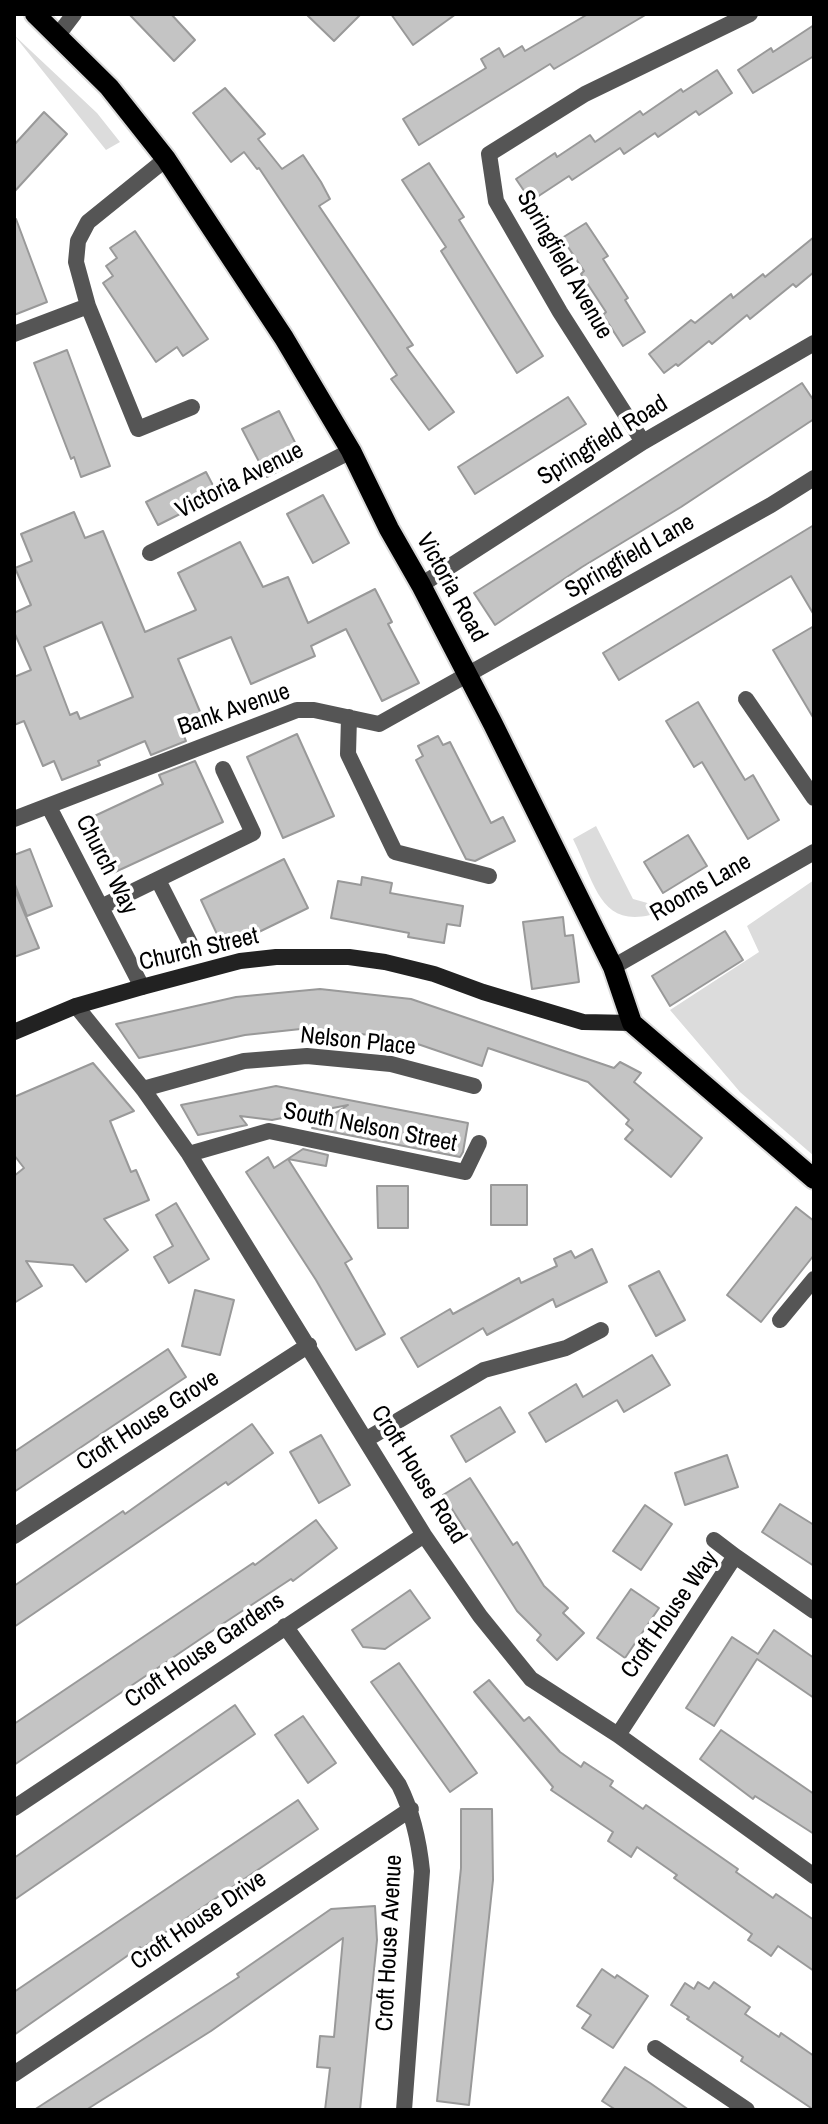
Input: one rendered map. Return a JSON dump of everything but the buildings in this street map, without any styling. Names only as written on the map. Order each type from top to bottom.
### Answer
[{"type":"main road","name":"Victoria Road","points":[[35,14],[109,87],[166,159],[284,338],[351,451],[389,529],[469,676],[613,967],[632,1023]]},
{"type":"main road","name":"Church Street","points":[[14,1032],[76,1006],[142,987],[240,961],[276,957],[349,957],[385,962],[434,974],[583,1022],[632,1023]]},
{"type":"main road","points":[[632,1023],[814,1179]]},
{"type":"street","points":[[58,35],[74,14]]},
{"type":"street","name":"Springfield Avenue","points":[[643,442],[560,312],[496,201],[489,154],[585,94],[750,14]]},
{"type":"street","points":[[166,159],[88,222],[78,241],[76,262],[88,306],[138,429],[192,407]]},
{"type":"street","points":[[14,334],[88,306]]},
{"type":"street","name":"Springfield Road","points":[[421,585],[643,442],[814,343]]},
{"type":"street","name":"Victoria Avenue","points":[[150,553],[351,451]]},
{"type":"street","name":"Springfield Lane","points":[[469,676],[814,478]]},
{"type":"street","name":"Bank Avenue","points":[[14,819],[297,710],[314,710],[379,724],[469,676]]},
{"type":"street","points":[[746,699],[814,798]]},
{"type":"street","points":[[349,717],[348,754],[395,852],[489,876]]},
{"type":"street","points":[[101,907],[253,833],[223,769]]},
{"type":"street","name":"Church Way","points":[[49,807],[142,987]]},
{"type":"street","name":"Rooms Lane","points":[[613,967],[814,852]]},
{"type":"street","points":[[158,880],[190,943]]},
{"type":"street","name":"Croft House Road","points":[[76,1006],[143,1089],[189,1154],[424,1535],[480,1616],[531,1679],[618,1735],[814,1876]]},
{"type":"street","name":"Nelson Place","points":[[143,1089],[244,1061],[307,1056],[391,1064],[474,1086]]},
{"type":"street","name":"South Nelson Street","points":[[189,1154],[269,1131],[465,1172],[479,1143]]},
{"type":"street","points":[[780,1320],[814,1279]]},
{"type":"street","points":[[367,1439],[484,1370],[566,1348],[601,1330]]},
{"type":"street","name":"Croft House Grove","points":[[14,1536],[309,1345]]},
{"type":"street","name":"Croft House Gardens","points":[[14,1808],[424,1535]]},
{"type":"street","points":[[714,1540],[735,1556]]},
{"type":"street","name":"Croft House Way","points":[[618,1735],[735,1556],[814,1611]]},
{"type":"street","name":"Croft House Avenue","points":[[285,1626],[399,1785],[411,1809],[419,1839],[422,1871],[404,2110]]},
{"type":"street","name":"Croft House Drive","points":[[14,2074],[411,1809]]},
{"type":"street","points":[[655,2048],[747,2110]]},
{"type":"shaded area","points":[[14,35],[97,113],[120,142],[106,150]]},
{"type":"shaded area","points":[[596,826],[633,899],[669,909],[629,917],[615,912],[605,903],[596,891],[573,839]]},
{"type":"shaded area","points":[[814,880],[814,1156],[740,1092],[670,1010],[759,952],[747,926]]}]
